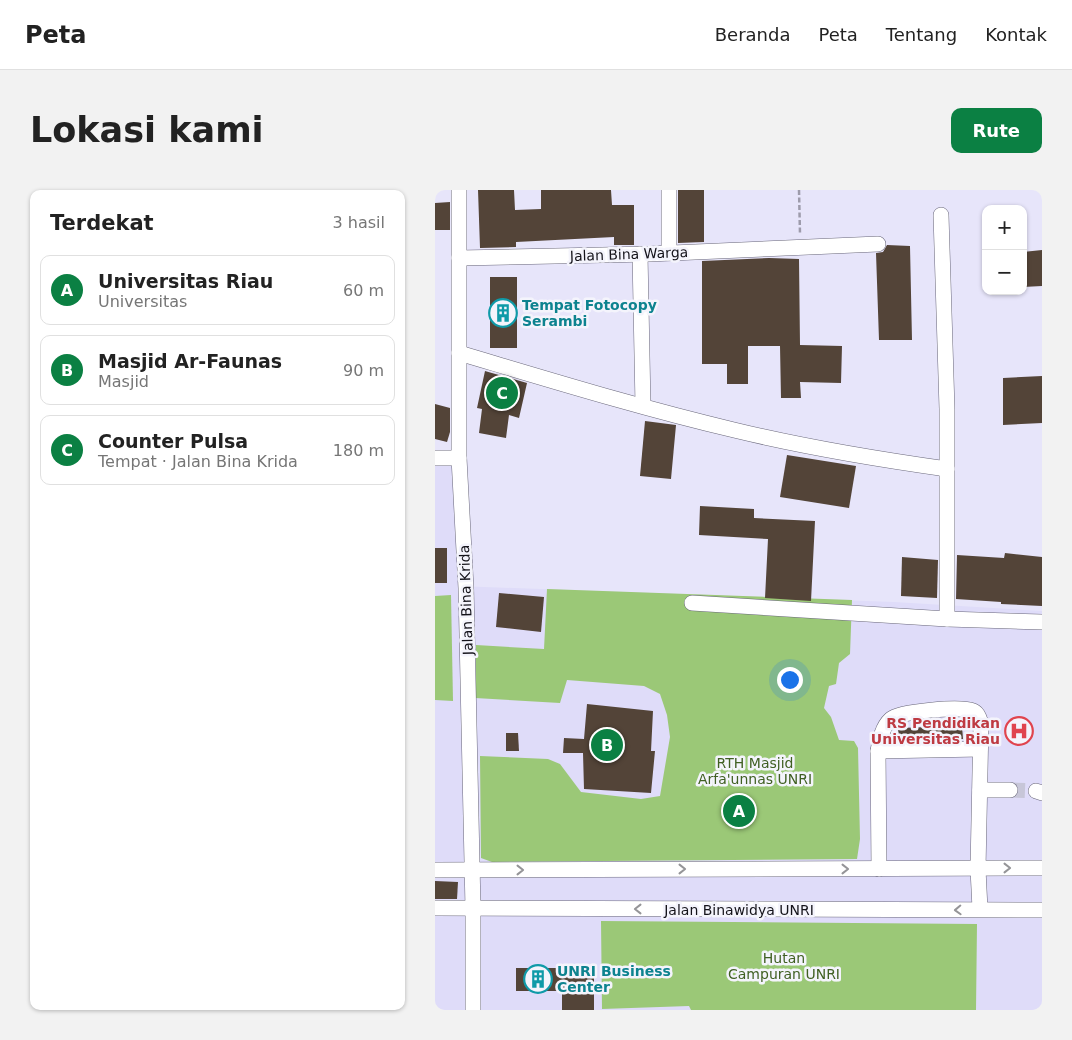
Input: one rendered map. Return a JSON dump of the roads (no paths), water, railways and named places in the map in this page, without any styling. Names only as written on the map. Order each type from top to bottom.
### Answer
[{"type":"street","name":"Jalan Bina Krida","points":[[459,190],[459,458],[467,588],[473,1010]]},
{"type":"street","points":[[669,190],[669,253]]},
{"type":"street","points":[[941,215],[947,409],[947,620]]},
{"type":"street","name":"Jalan Bina Warga","points":[[459,258],[669,253],[878,244]]},
{"type":"street","points":[[639,254],[643,406]]},
{"type":"street","points":[[459,353],[643,406],[763,436],[879,460],[947,469]]},
{"type":"street","points":[[435,458],[459,458]]},
{"type":"street","points":[[691,603],[947,620],[1042,622]]},
{"type":"street","points":[[879,869],[879,751],[880,738],[884,729],[891,719],[898,715],[962,708],[974,711],[981,723],[981,790],[977,869],[979,909]]},
{"type":"street","points":[[879,751],[980,749]]},
{"type":"street","points":[[981,790],[1009,790]]},
{"type":"street","points":[[435,870],[1042,868]]},
{"type":"street","name":"Jalan Binawidya UNRI","points":[[435,908],[1042,910]]},
{"type":"tunnel","points":[[1010,790],[1036,791]]},
{"type":"place","name":"Tempat Fotocopy Serambi","points":[[503,313]]},
{"type":"place","name":"Counter Pulsa","points":[[502,393]]},
{"type":"place","name":"RS Pendidikan Universitas Riau","points":[[1019,731]]},
{"type":"place","name":"Masjid Ar-Faunas","points":[[607,745]]},
{"type":"place","name":"Universitas Riau","points":[[739,811]]},
{"type":"place","name":"UNRI Business Center","points":[[538,979]]},
{"type":"park label","name":"RTH Masjid Arfa'unnas UNRI","points":[[755,772]]},
{"type":"park label","name":"Hutan Campuran UNRI","points":[[784,966]]}]
